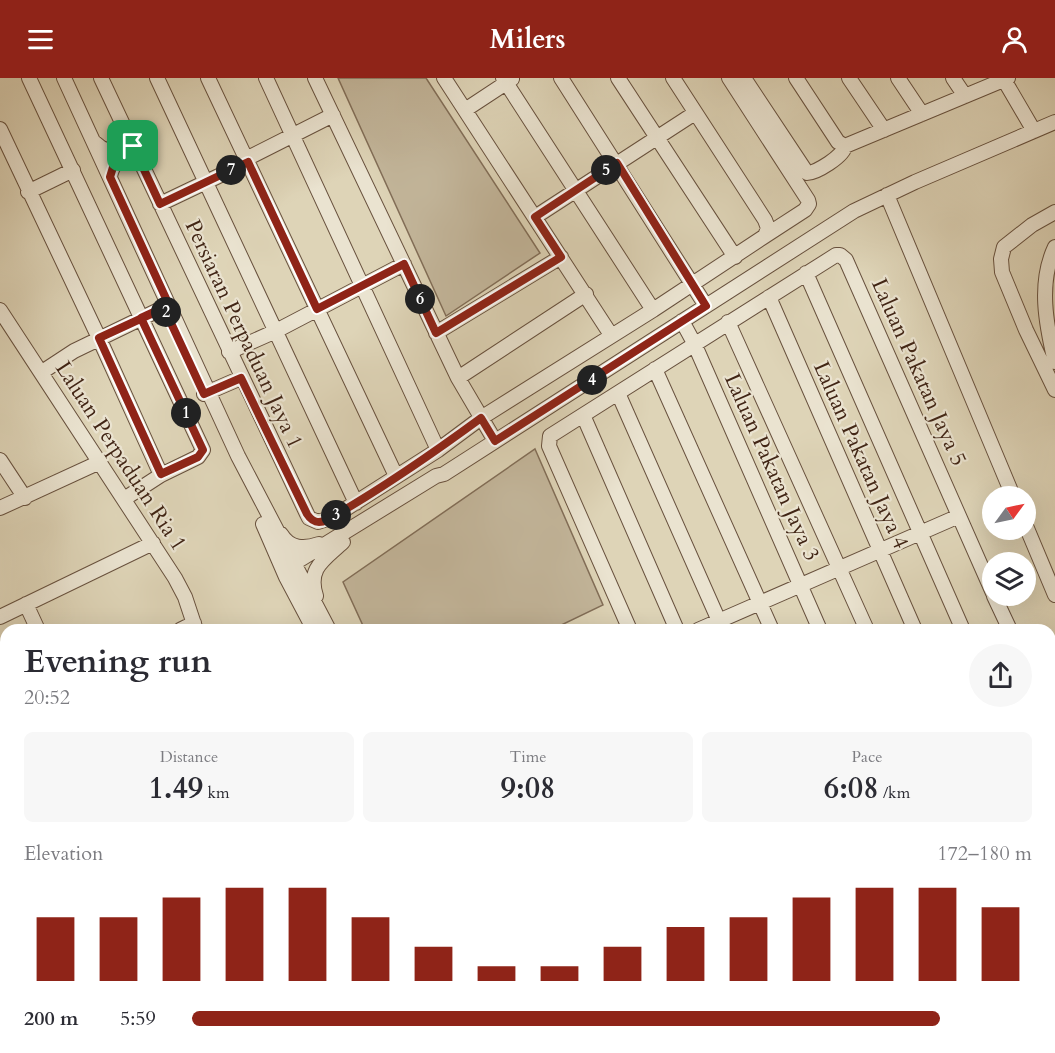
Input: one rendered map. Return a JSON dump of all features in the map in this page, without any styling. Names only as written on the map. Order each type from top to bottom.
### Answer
[{"type":"street","points":[[29,78],[203,450],[198,457],[161,474],[124,499]]},
{"type":"street","points":[[58,78],[167,306]]},
{"type":"street","points":[[64,78],[207,393],[286,577],[313,624]]},
{"type":"street","name":"Persiaran Perpaduan Jaya 1","points":[[101,78],[309,518],[318,522],[333,517],[356,503]]},
{"type":"street","points":[[157,78],[356,503],[438,450],[481,418],[653,310],[805,210],[808,204],[807,197],[729,78]]},
{"type":"street","points":[[208,78],[396,476]]},
{"type":"street","points":[[266,78],[438,450]]},
{"type":"street","points":[[315,78],[458,378],[495,441]]},
{"type":"street","points":[[444,78],[611,335]]},
{"type":"street","points":[[561,78],[706,306]]},
{"type":"street","points":[[618,78],[735,256]]},
{"type":"street","points":[[673,78],[767,224],[765,236]]},
{"type":"street","points":[[744,78],[807,173],[814,172],[843,153],[845,146]]},
{"type":"street","points":[[796,78],[840,144],[845,146],[1005,79],[1034,131]]},
{"type":"street","points":[[849,78],[884,130]]},
{"type":"street","points":[[898,78],[922,114]]},
{"type":"street","points":[[953,78],[965,96]]},
{"type":"street","points":[[465,110],[508,80],[653,310]]},
{"type":"street","points":[[535,217],[695,112]]},
{"type":"street","points":[[160,204],[333,115]]},
{"type":"street","points":[[314,624],[292,578],[294,569],[436,476],[444,474],[854,211],[1055,122]]},
{"type":"street","points":[[0,129],[161,474]]},
{"type":"street","points":[[94,142],[104,150],[133,146]]},
{"type":"street","points":[[110,177],[114,164],[133,146]]},
{"type":"street","points":[[28,192],[73,170]]},
{"type":"street","points":[[887,195],[1009,486]]},
{"type":"street","points":[[1055,212],[1032,225],[1004,247],[1001,259],[1002,272],[1026,330],[1055,390]]},
{"type":"street","points":[[1055,246],[1046,281],[1046,323],[1055,362]]},
{"type":"street","name":"Laluan Pakatan Jaya 5","points":[[806,273],[836,255],[844,256],[982,567]]},
{"type":"street","points":[[436,333],[561,257]]},
{"type":"street","points":[[229,352],[276,331],[404,264]]},
{"type":"street","points":[[627,624],[548,440],[552,434],[806,273],[960,624]]},
{"type":"street","points":[[458,378],[586,294]]},
{"type":"street","name":"Laluan Pakatan Jaya 4","points":[[769,297],[912,624]]},
{"type":"street","points":[[42,372],[74,351],[167,306]]},
{"type":"street","name":"Laluan Perpaduan Ria 1","points":[[0,310],[153,543],[185,597],[194,624]]},
{"type":"street","name":"Laluan Pakatan Jaya 3","points":[[682,321],[694,343],[817,624]]},
{"type":"street","points":[[728,322],[864,624]]},
{"type":"street","points":[[1026,330],[1046,323]]},
{"type":"street","points":[[655,369],[769,624]]},
{"type":"street","points":[[207,393],[241,378]]},
{"type":"street","points":[[207,393],[294,569],[326,624]]},
{"type":"street","points":[[618,393],[721,624]]},
{"type":"street","points":[[583,415],[674,624]]},
{"type":"street","points":[[0,460],[25,498]]},
{"type":"street","points":[[0,508],[100,462]]},
{"type":"street","points":[[258,496],[284,539],[293,546],[309,548],[342,539]]},
{"type":"street","points":[[723,624],[760,603],[959,516]]},
{"type":"street","points":[[269,536],[294,569]]},
{"type":"street","points":[[328,624],[312,585],[313,576],[316,567],[342,539]]},
{"type":"street","points":[[1032,540],[1055,596]]},
{"type":"street","points":[[0,616],[153,543]]},
{"type":"street","points":[[26,604],[35,624]]},
{"type":"street","name":"Laluan Pakatan Jaya 5","points":[[999,606],[1007,624]]},
{"type":"shaded area","points":[[338,78],[426,78],[540,253],[446,316]]},
{"type":"shaded area","points":[[535,449],[603,605],[563,624],[362,624],[343,582]]},
{"type":"route","points":[[133,146],[114,164],[110,177],[169,305],[141,318],[201,443],[203,450],[198,457],[161,474],[99,338],[164,308],[204,394],[241,378],[309,518],[313,521],[327,520],[356,503],[438,450],[481,418],[495,441],[706,306],[617,163],[535,217],[561,257],[436,333],[404,264],[317,309],[248,162],[160,204],[133,146]]}]
